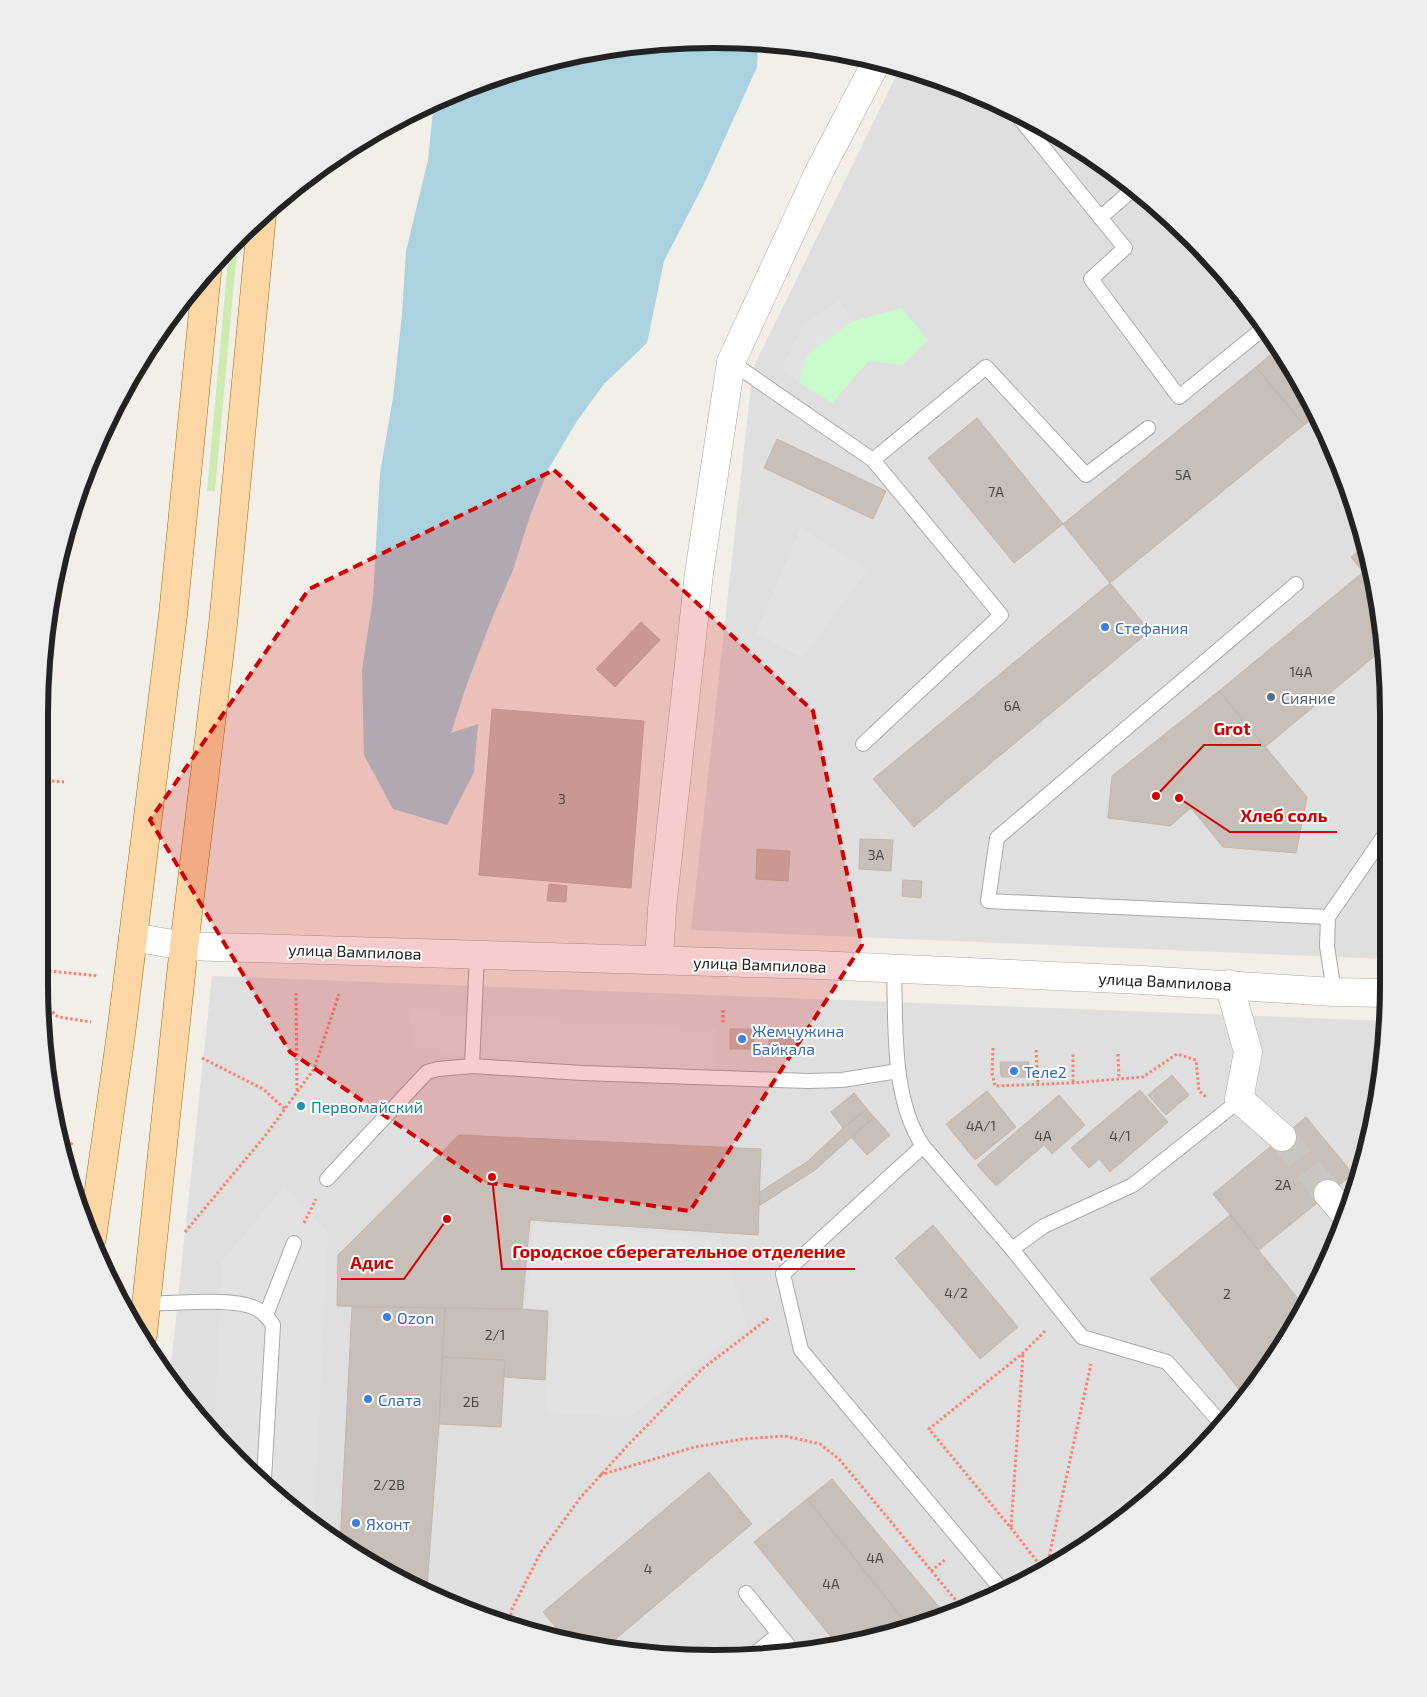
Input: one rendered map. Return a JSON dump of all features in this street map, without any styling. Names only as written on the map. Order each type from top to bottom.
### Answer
[{"type":"main road","points":[[144,1327],[184,946],[223,624],[261,226]]},
{"type":"main road","points":[[94,1226],[121,1034],[173,615],[206,283]]},
{"type":"street","points":[[659,960],[662,909],[698,573],[731,362],[819,172],[874,67]]},
{"type":"street","name":"улица Вампилова","points":[[133,937],[184,946],[894,969],[1228,984],[1380,994]]},
{"type":"street","points":[[1228,984],[1248,1052],[1231,1107],[1282,1137]]},
{"type":"street","points":[[1328,1194],[1340,1208]]},
{"type":"lane","points":[[1026,126],[1125,248],[1091,279],[1179,398],[1259,332]]},
{"type":"lane","points":[[1100,218],[1129,193]]},
{"type":"lane","points":[[731,362],[873,460],[1001,615],[863,744]]},
{"type":"lane","points":[[873,460],[986,367],[1086,475],[1148,428]]},
{"type":"lane","points":[[1296,584],[997,838],[988,901],[1328,917]]},
{"type":"lane","points":[[1334,992],[1327,946],[1328,917],[1380,842]]},
{"type":"lane","points":[[472,1066],[477,955]]},
{"type":"lane","points":[[894,969],[898,1071],[910,1121],[914,1133],[923,1146],[1012,1249],[1082,1338],[1168,1362],[1217,1419]]},
{"type":"lane","points":[[327,1179],[427,1072],[438,1069],[472,1066],[582,1073],[808,1080],[842,1080],[898,1071]]},
{"type":"lane","points":[[1012,1249],[1044,1226],[1133,1184],[1231,1107]]},
{"type":"lane","points":[[923,1146],[783,1274],[801,1350],[998,1585]]},
{"type":"lane","points":[[266,1315],[294,1243]]},
{"type":"lane","points":[[146,1304],[236,1302],[256,1308],[266,1315],[274,1325],[264,1475]]},
{"type":"lane","points":[[746,1594],[788,1645]]},
{"type":"lane","points":[[763,1647],[779,1634]]},
{"type":"path","points":[[48,781],[64,782]]},
{"type":"path","points":[[48,971],[106,977]]},
{"type":"path","points":[[296,993],[297,1092]]},
{"type":"path","points":[[185,1232],[265,1136],[314,1069],[339,994]]},
{"type":"path","points":[[49,1009],[58,1017],[92,1022]]},
{"type":"path","points":[[723,1010],[723,1023]]},
{"type":"path","points":[[993,1048],[992,1073],[995,1086],[1143,1077],[1177,1054],[1196,1060],[1199,1091],[1231,1107]]},
{"type":"path","points":[[1036,1050],[1038,1084]]},
{"type":"path","points":[[1073,1052],[1073,1082]]},
{"type":"path","points":[[1118,1054],[1119,1079]]},
{"type":"path","points":[[199,1057],[262,1089],[285,1109]]},
{"type":"path","points":[[294,1243],[327,1179]]},
{"type":"path","points":[[510,1618],[512,1609],[541,1552],[580,1498],[600,1475],[702,1369],[763,1321],[790,1306]]},
{"type":"path","points":[[1039,1564],[1012,1528],[929,1429],[1023,1354],[1062,1313]]},
{"type":"path","points":[[1049,1558],[1096,1342]]},
{"type":"path","points":[[1012,1528],[1023,1354]]},
{"type":"path","points":[[600,1475],[695,1447],[743,1439],[785,1436],[820,1444],[839,1458],[958,1603]]},
{"type":"highlighted area","points":[[554,470],[813,711],[862,945],[690,1211],[483,1182],[290,1052],[150,820],[309,589]]},
{"type":"shaded area","points":[[897,73],[968,98],[1008,116],[1084,160],[1153,213],[1214,274],[1267,343],[1311,419],[1329,459],[1357,541],[1374,627],[1378,670],[1380,714],[1380,959],[691,930],[753,368]]},
{"type":"shaded area","points":[[840,300],[851,322],[807,355],[799,383],[782,369],[804,323]]},
{"type":"shaded area","points":[[801,527],[867,570],[803,658],[756,633]]},
{"type":"shaded area","points":[[212,976],[1378,1021],[1374,1070],[1367,1113],[1357,1156],[1344,1198],[1311,1278],[1267,1354],[1242,1389],[1214,1423],[1153,1484],[1084,1537],[1008,1581],[968,1599],[886,1627],[800,1644],[714,1650],[627,1644],[584,1637],[541,1627],[499,1614],[419,1581],[343,1537],[308,1512],[274,1484],[213,1423],[171,1369]]},
{"type":"shaded area","points":[[409,1009],[717,1029],[717,1072],[601,1069],[414,1051]]},
{"type":"shaded area","points":[[284,1186],[328,1233],[314,1517],[274,1484],[215,1425],[222,1262]]},
{"type":"shaded area","points":[[535,1223],[720,1237],[747,1325],[631,1416],[545,1413],[553,1307],[526,1303]]},
{"type":"shaded area","points":[[1156,1474],[1159,1478],[1119,1512],[1087,1535],[1085,1532]]},
{"type":"green space","points":[[237,249],[215,491],[207,491],[228,258]]},
{"type":"green space","points":[[902,308],[928,340],[902,365],[869,361],[832,403],[799,383],[806,355],[851,322]]},
{"type":"water","points":[[670,49],[758,49],[757,67],[705,182],[664,261],[647,343],[604,384],[577,421],[549,468],[530,516],[513,570],[468,681],[451,733],[478,724],[474,772],[447,825],[393,809],[364,755],[362,670],[373,598],[380,473],[393,398],[402,314],[406,251],[428,160],[433,110],[499,83],[541,70],[627,53]]},
{"type":"building","points":[[1273,352],[1311,419],[1304,425],[1256,367]]},
{"type":"building","points":[[1256,367],[1304,425],[1110,583],[1063,524]]},
{"type":"building","points":[[977,418],[1063,524],[1014,563],[928,458]]},
{"type":"building","points":[[777,439],[886,491],[873,519],[764,468]]},
{"type":"building","points":[[1359,550],[1365,575],[1351,557]]},
{"type":"building","points":[[1362,573],[1365,577],[1377,655],[1265,747],[1219,691]]},
{"type":"building","points":[[1110,583],[1150,631],[914,827],[873,779]]},
{"type":"building","points":[[641,622],[660,640],[615,687],[596,669]]},
{"type":"building","points":[[1219,691],[1307,797],[1296,853],[1223,847],[1191,808],[1170,826],[1108,818],[1112,776]]},
{"type":"building","points":[[492,709],[644,721],[631,888],[479,875]]},
{"type":"building","points":[[860,839],[893,840],[891,871],[859,869]]},
{"type":"building","points":[[757,849],[790,851],[788,881],[756,879]]},
{"type":"building","points":[[903,880],[922,881],[921,898],[902,896]]},
{"type":"building","points":[[549,884],[567,886],[566,902],[547,901]]},
{"type":"building","name":"Жемчужина Байкала","points":[[730,1029],[753,1029],[754,1049],[730,1049]]},
{"type":"building","points":[[769,1030],[798,1030],[798,1049],[769,1049]]},
{"type":"building","name":"Теле2","points":[[1000,1062],[1029,1062],[1028,1077],[1001,1077]]},
{"type":"building","points":[[1172,1075],[1189,1095],[1166,1115],[1148,1095]]},
{"type":"building","points":[[1140,1090],[1168,1122],[1110,1172],[1099,1159],[1089,1168],[1071,1148]]},
{"type":"building","points":[[987,1091],[1016,1127],[975,1160],[946,1124]]},
{"type":"building","points":[[854,1093],[867,1109],[843,1128],[831,1112]]},
{"type":"building","points":[[1059,1095],[1085,1125],[1052,1154],[1044,1145],[996,1186],[977,1165]]},
{"type":"building","points":[[867,1109],[874,1117],[815,1170],[759,1206],[760,1192],[808,1161],[843,1128]]},
{"type":"building","points":[[874,1117],[890,1135],[867,1155],[851,1137]]},
{"type":"building","points":[[1306,1117],[1352,1173],[1351,1176],[1259,1250],[1213,1194]]},
{"type":"building","points":[[459,1135],[761,1149],[758,1235],[530,1220],[522,1309],[337,1306],[338,1255]]},
{"type":"building","points":[[1230,1215],[1299,1300],[1267,1354],[1240,1391],[1150,1279]]},
{"type":"building","points":[[933,1225],[1018,1327],[980,1359],[895,1258]]},
{"type":"building","points":[[352,1307],[445,1308],[427,1585],[380,1560],[340,1535]]},
{"type":"building","points":[[445,1308],[548,1311],[545,1380],[504,1377],[505,1360],[442,1357]]},
{"type":"building","points":[[442,1357],[505,1360],[501,1427],[439,1424]]},
{"type":"building","points":[[709,1472],[752,1524],[613,1642],[559,1631],[543,1612]]},
{"type":"building","points":[[832,1479],[941,1609],[905,1621],[807,1499]]},
{"type":"building","points":[[807,1499],[905,1621],[833,1639],[754,1542]]},
{"type":"tunnel","points":[[1282,1137],[1328,1194]]},
{"type":"place","name":"Стефания","points":[[1105,627]]},
{"type":"place","name":"Сияние","points":[[1271,697]]},
{"type":"place","name":"Grot","points":[[1156,796]]},
{"type":"place","name":"Хлеб соль","points":[[1179,798]]},
{"type":"place","name":"Жемчужина Байкала","points":[[742,1039]]},
{"type":"place","name":"Теле2","points":[[1014,1071]]},
{"type":"place","name":"Первомайский","points":[[301,1106]]},
{"type":"place","name":"Городское сберегательное отделение","points":[[492,1177]]},
{"type":"place","name":"Адис","points":[[447,1219]]},
{"type":"place","name":"Ozon","points":[[387,1317]]},
{"type":"place","name":"Слата","points":[[368,1399]]},
{"type":"place","name":"Яхонт","points":[[356,1523]]}]
